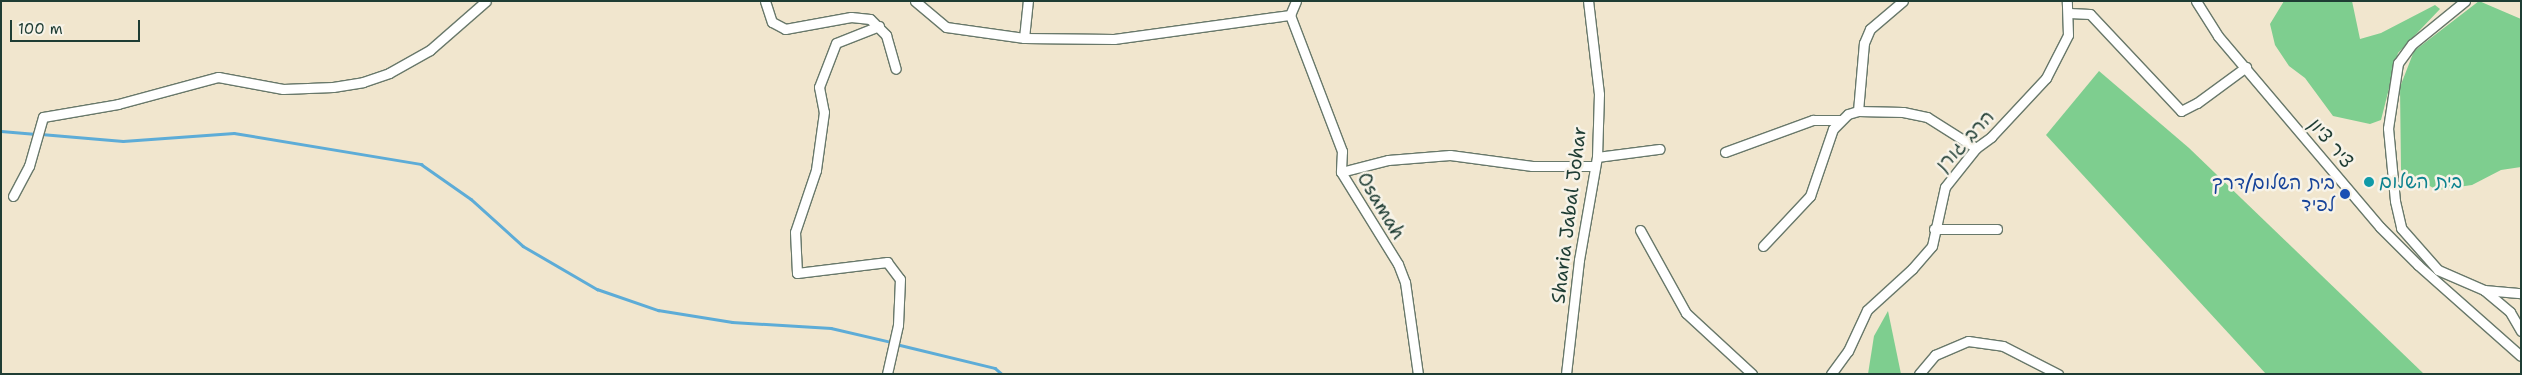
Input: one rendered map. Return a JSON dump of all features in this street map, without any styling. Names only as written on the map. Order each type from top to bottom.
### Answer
[{"type":"street","points":[[13,196],[29,166],[43,117],[118,104],[218,77],[283,89],[333,87],[363,82],[394,71],[430,50],[486,1]]},
{"type":"street","points":[[765,1],[770,19],[785,29],[859,17],[880,26],[888,41],[896,69]]},
{"type":"street","points":[[916,1],[946,27],[1024,38],[1114,38],[1290,15],[1296,1]]},
{"type":"street","points":[[1024,38],[1028,1]]},
{"type":"street","name":"Sharia Jabal Johar","points":[[1566,374],[1579,260],[1596,162],[1599,94],[1588,1]]},
{"type":"street","points":[[1858,111],[1864,43],[1870,29],[1903,1]]},
{"type":"street","name":"הרב גורן","points":[[1831,374],[1848,351],[1867,310],[1912,269],[1932,246],[1934,229],[1945,187],[1976,148],[1991,137],[2046,78],[2068,35],[2069,13],[2067,1]]},
{"type":"street","name":"ציר ציון","points":[[2196,1],[2218,36],[2380,227],[2418,266],[2521,356]]},
{"type":"street","points":[[2465,1],[2412,44],[2398,63],[2388,128],[2401,228],[2438,270],[2484,290],[2510,312],[2521,330]]},
{"type":"street","points":[[2069,13],[2090,14],[2182,110],[2197,103],[2246,67]]},
{"type":"street","name":"Osamah","points":[[1290,15],[1342,151],[1341,172],[1402,273],[1418,374]]},
{"type":"street","points":[[880,26],[836,43],[819,87],[824,112],[816,170],[795,232],[798,273],[887,262],[900,279],[898,325],[887,374]]},
{"type":"street","points":[[1763,246],[1810,196],[1833,129],[1840,120],[1858,111],[1903,112],[1927,117],[1976,148]]},
{"type":"street","points":[[1725,152],[1812,120],[1840,120]]},
{"type":"street","points":[[1341,172],[1388,160],[1450,155],[1532,166],[1596,162],[1659,149]]},
{"type":"street","points":[[1934,229],[1997,229]]},
{"type":"street","points":[[1640,230],[1686,313],[1752,374]]},
{"type":"street","points":[[2484,290],[2521,293]]},
{"type":"street","points":[[1919,374],[1935,355],[1968,341],[2003,346],[2030,357],[2058,374]]},
{"type":"green space","points":[[2284,1],[2352,1],[2360,39],[2381,33],[2435,5],[2440,9],[2398,53],[2381,120],[2370,124],[2333,116],[2305,78],[2289,66],[2275,45],[2270,24]]},
{"type":"green space","points":[[2479,1],[2521,19],[2521,167],[2501,170],[2472,185],[2437,190],[2401,170],[2400,87],[2414,51]]},
{"type":"green space","points":[[2099,71],[2189,148],[2424,374],[2266,374],[2046,135]]},
{"type":"green space","points":[[1888,311],[1901,374],[1868,374],[1874,336]]},
{"type":"waterway","points":[[1,131],[36,134]]},
{"type":"waterway","points":[[41,134],[123,141],[234,133],[421,164],[471,199],[523,246],[597,289],[658,310],[732,322],[831,328],[891,342]]},
{"type":"waterway","points":[[896,344],[995,368],[1002,374]]},
{"type":"place","name":"בית השלום","points":[[2369,182]]},
{"type":"place","name":"בית השלום/דרך לפיד","points":[[2345,194]]}]
